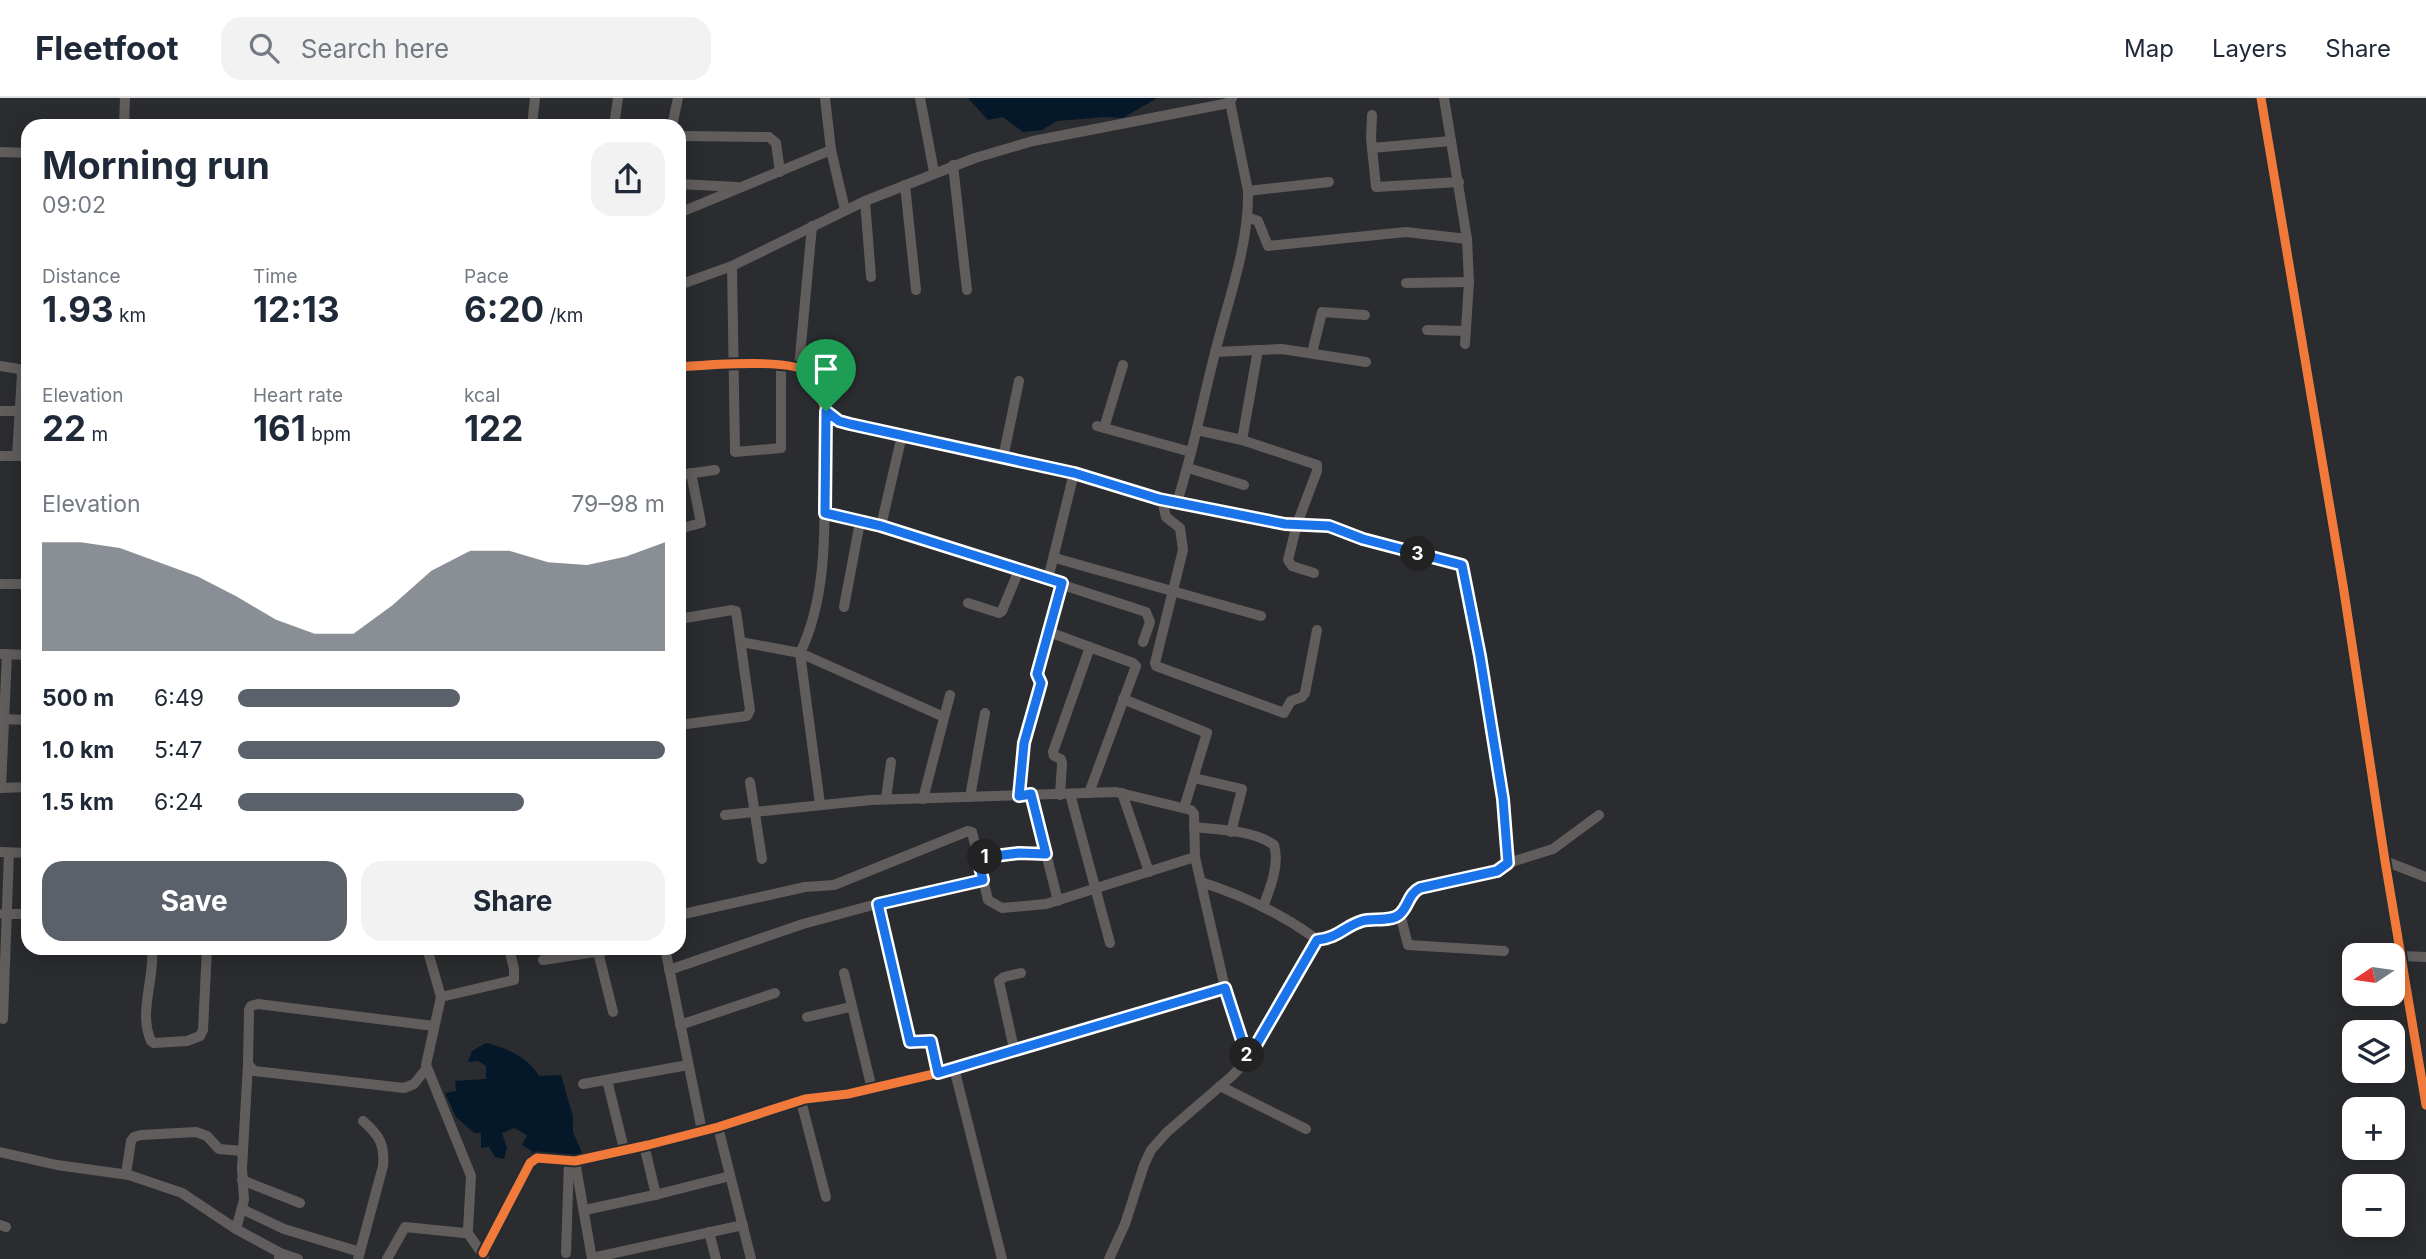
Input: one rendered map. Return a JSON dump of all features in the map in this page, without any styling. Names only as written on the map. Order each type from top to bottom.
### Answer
[{"type":"street","points":[[124,119],[125,98]]},
{"type":"street","points":[[533,119],[535,98]]},
{"type":"street","points":[[615,119],[618,98]]},
{"type":"street","points":[[674,119],[678,98]]},
{"type":"street","points":[[825,98],[831,150],[845,211]]},
{"type":"street","points":[[920,98],[934,172]]},
{"type":"street","points":[[1444,98],[1468,239],[1469,282],[1465,344]]},
{"type":"street","points":[[2261,98],[2341,571],[2399,943]]},
{"type":"street","points":[[686,282],[732,266],[864,201],[953,165],[1033,141],[1231,100],[1248,191],[1247,217],[1242,250],[1188,468],[1177,502]]},
{"type":"street","points":[[1372,115],[1372,148],[1377,187],[1459,182]]},
{"type":"street","points":[[686,136],[769,136],[776,143],[780,172]]},
{"type":"street","points":[[1372,148],[1451,141]]},
{"type":"street","points":[[686,210],[831,150]]},
{"type":"street","points":[[0,152],[21,153]]},
{"type":"street","points":[[953,165],[967,290]]},
{"type":"street","points":[[1248,191],[1329,182]]},
{"type":"street","points":[[686,184],[744,187]]},
{"type":"street","points":[[905,185],[916,290]]},
{"type":"street","points":[[864,201],[871,277]]},
{"type":"street","points":[[1247,217],[1258,221],[1268,246],[1406,232],[1468,239]]},
{"type":"street","points":[[799,367],[812,226]]},
{"type":"street","points":[[732,266],[734,449],[737,453],[781,448],[781,366]]},
{"type":"street","points":[[1406,283],[1469,282]]},
{"type":"street","points":[[1312,353],[1324,311],[1365,315]]},
{"type":"street","points":[[1427,330],[1466,331]]},
{"type":"street","points":[[1215,352],[1282,349],[1366,362]]},
{"type":"street","points":[[1241,440],[1258,350]]},
{"type":"street","points":[[686,366],[734,363],[799,367],[812,373],[816,379],[826,411],[825,513],[818,590],[807,638],[800,653],[820,804]]},
{"type":"street","points":[[1123,365],[1101,427],[1191,452]]},
{"type":"street","points":[[0,366],[21,371],[21,426]]},
{"type":"street","points":[[1003,458],[1018,381]]},
{"type":"street","points":[[0,411],[20,411]]},
{"type":"street","points":[[826,411],[839,421],[1074,473],[1162,500],[1285,524],[1329,526],[1363,539],[1463,566],[1503,799],[1508,863]]},
{"type":"street","points":[[1197,430],[1241,440],[1317,465],[1288,556],[1289,564],[1314,573]]},
{"type":"street","points":[[881,526],[902,435]]},
{"type":"street","points":[[0,456],[21,456]]},
{"type":"street","points":[[1188,468],[1244,485]]},
{"type":"street","points":[[686,474],[715,470]]},
{"type":"street","points":[[1048,579],[1074,473]]},
{"type":"street","points":[[686,527],[701,523],[691,474]]},
{"type":"street","points":[[1162,500],[1166,517],[1180,528],[1183,541],[1156,666],[1284,713],[1291,701],[1304,696],[1317,630]]},
{"type":"street","points":[[825,513],[881,526],[1148,613],[1150,622],[1143,642]]},
{"type":"street","points":[[844,607],[860,522]]},
{"type":"street","points":[[1055,558],[1261,616]]},
{"type":"street","points":[[968,603],[999,613],[1019,570]]},
{"type":"street","points":[[1019,796],[1024,743],[1041,683],[1037,674],[1062,583]]},
{"type":"street","points":[[0,584],[21,584]]},
{"type":"street","points":[[686,618],[732,610],[737,614],[749,714],[686,724]]},
{"type":"street","points":[[1049,632],[1135,664],[1089,793]]},
{"type":"street","points":[[741,642],[800,653],[944,717]]},
{"type":"street","points":[[1090,647],[1053,752],[1061,759],[1065,794],[1097,889],[1110,943]]},
{"type":"street","points":[[21,655],[3,654],[1,788],[21,787]]},
{"type":"street","points":[[923,799],[950,695]]},
{"type":"street","points":[[1124,699],[1206,731],[1184,808]]},
{"type":"street","points":[[970,797],[985,713]]},
{"type":"street","points":[[3,719],[21,720]]},
{"type":"street","points":[[886,799],[891,762]]},
{"type":"street","points":[[1194,778],[1242,789],[1231,832]]},
{"type":"street","points":[[750,782],[762,859]]},
{"type":"street","points":[[725,816],[886,799],[1089,793],[1122,793],[1194,812],[1195,857],[1225,988],[1248,1059]]},
{"type":"street","points":[[1122,793],[1149,872]]},
{"type":"street","points":[[1031,794],[1058,901]]},
{"type":"street","points":[[1201,882],[1264,907],[1317,940],[1332,938],[1362,921],[1400,914],[1413,892],[1420,888],[1497,871],[1508,863],[1552,849],[1599,815]]},
{"type":"street","points":[[1195,827],[1231,832],[1270,842],[1275,849],[1270,887],[1264,907]]},
{"type":"street","points":[[686,913],[805,887],[834,885],[968,831],[972,832],[988,900],[1002,908],[1027,908],[1058,901],[1195,857]]},
{"type":"street","points":[[3,1019],[5,852]]},
{"type":"street","points":[[978,858],[1019,853],[1046,854]]},
{"type":"street","points":[[2385,861],[2426,877]]},
{"type":"street","points":[[669,970],[803,924],[983,880]]},
{"type":"street","points":[[878,904],[910,1042],[931,1041],[938,1073]]},
{"type":"street","points":[[1400,914],[1408,945],[1504,951]]},
{"type":"street","points":[[1109,1259],[1125,1224],[1151,1150],[1248,1059],[1317,940]]},
{"type":"street","points":[[152,955],[147,998],[147,1030],[150,1041],[154,1043],[187,1041],[200,1036],[203,1030],[206,955]]},
{"type":"street","points":[[429,955],[441,997],[425,1058],[426,1069],[472,1179],[467,1232],[484,1256],[533,1160],[544,1157],[572,1161],[718,1127],[801,1101],[872,1089],[938,1073],[1225,988]]},
{"type":"street","points":[[441,997],[514,980],[511,955]]},
{"type":"street","points":[[543,960],[570,955]]},
{"type":"street","points":[[598,955],[613,1012]]},
{"type":"street","points":[[666,955],[702,1131]]},
{"type":"street","points":[[2405,956],[2426,957]]},
{"type":"street","points":[[844,973],[850,1007],[872,1089]]},
{"type":"street","points":[[1014,1049],[999,981],[1021,973]]},
{"type":"street","points":[[2405,980],[2426,1105]]},
{"type":"street","points":[[680,1025],[775,993]]},
{"type":"street","points":[[236,1229],[244,1199],[242,1151],[249,1010],[254,1004],[434,1026]]},
{"type":"street","points":[[807,1017],[850,1007]]},
{"type":"street","points":[[248,1064],[254,1071],[404,1088],[414,1084],[426,1069]]},
{"type":"street","points":[[583,1084],[688,1065]]},
{"type":"street","points":[[954,1068],[1002,1259]]},
{"type":"street","points":[[607,1080],[624,1149]]},
{"type":"street","points":[[1220,1086],[1306,1129]]},
{"type":"street","points":[[801,1101],[825,1197]]},
{"type":"street","points":[[243,1209],[284,1228],[359,1255],[385,1151],[376,1132],[363,1121]]},
{"type":"street","points":[[718,1127],[751,1259]]},
{"type":"street","points":[[125,1174],[131,1141],[141,1135],[196,1132],[207,1136],[219,1149],[242,1151]]},
{"type":"street","points":[[644,1145],[656,1195]]},
{"type":"street","points":[[0,1152],[57,1165],[125,1174],[182,1193],[280,1257],[298,1259]]},
{"type":"street","points":[[572,1161],[592,1258],[743,1225]]},
{"type":"street","points":[[566,1253],[572,1161]]},
{"type":"street","points":[[584,1210],[730,1176]]},
{"type":"street","points":[[242,1180],[300,1203]]},
{"type":"street","points":[[387,1259],[405,1227],[467,1232]]},
{"type":"street","points":[[709,1232],[716,1259]]},
{"type":"water","points":[[968,98],[1157,98],[1123,118],[1057,121],[1042,130],[1023,132],[1003,117],[988,120]]},
{"type":"water","points":[[486,1043],[516,1054],[539,1076],[561,1075],[573,1117],[573,1132],[582,1153],[581,1161],[542,1161],[531,1170],[532,1151],[522,1145],[527,1135],[514,1128],[502,1133],[507,1148],[504,1159],[495,1157],[489,1147],[481,1148],[481,1133],[474,1133],[456,1117],[445,1093],[456,1091],[455,1081],[486,1079],[486,1066],[478,1061],[468,1062],[472,1051]]},
{"type":"cycle path","points":[[2261,98],[2343,585],[2426,1105]]},
{"type":"cycle path","points":[[686,367],[770,364],[804,369],[816,379],[824,406],[839,421],[1074,473],[1159,499],[1285,524],[1329,526],[1363,539],[1462,565],[1481,656],[1504,799],[1508,863],[1498,871],[1420,888],[1413,893],[1400,914],[1387,919],[1362,921],[1330,937],[1317,940]]},
{"type":"cycle path","points":[[483,1253],[530,1163],[537,1158],[575,1161],[648,1145],[718,1127],[805,1099],[848,1094],[938,1073],[1225,988]]},
{"type":"route","points":[[826,411],[839,421],[850,424],[1074,473],[1159,499],[1285,524],[1329,526],[1363,539],[1462,565],[1503,799],[1508,863],[1497,871],[1420,888],[1408,898],[1400,914],[1362,921],[1332,938],[1317,940],[1248,1059],[1225,988],[1116,1018],[938,1073],[931,1041],[910,1043],[878,904],[983,880],[978,858],[1032,852],[1046,854],[1031,794],[1019,796],[1024,743],[1041,683],[1037,674],[1062,583],[881,526],[825,513],[826,411]]}]
